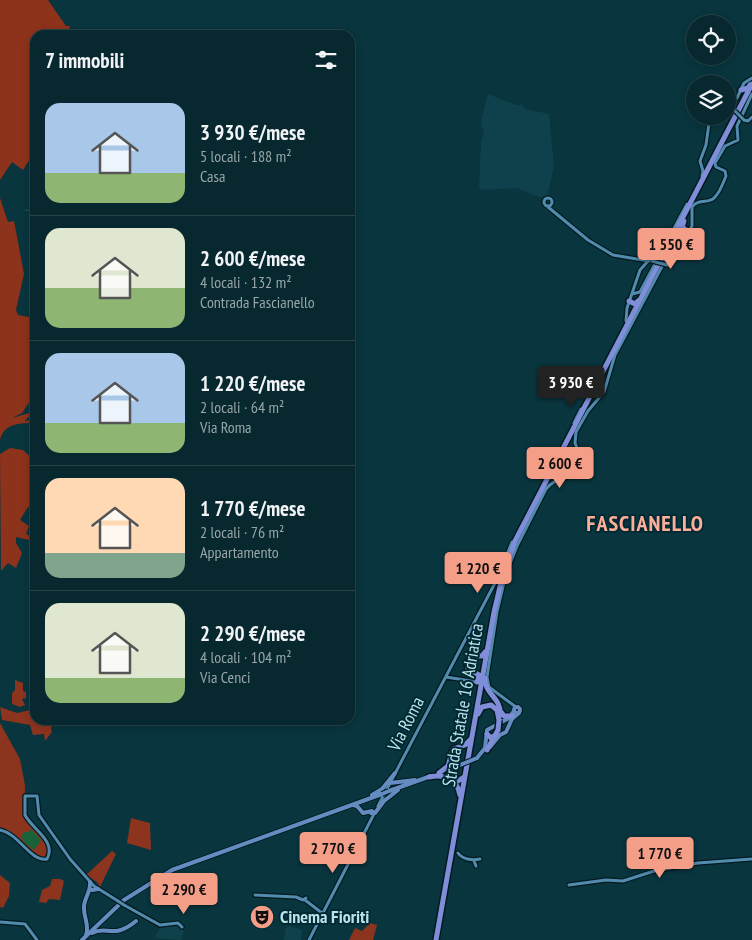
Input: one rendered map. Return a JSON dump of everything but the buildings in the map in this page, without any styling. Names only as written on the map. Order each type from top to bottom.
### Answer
[{"type":"highway","points":[[742,88],[748,88],[752,84]]},
{"type":"highway","points":[[737,98],[747,103],[752,84]]},
{"type":"highway","name":"Strada Statale 16 Adriatica","points":[[437,940],[471,740],[499,592],[514,546],[738,112],[747,103],[752,84]]},
{"type":"highway","name":"Strada Statale 16 Adriatica","points":[[484,669],[498,592],[515,541],[647,287],[676,240],[686,214],[738,112]]},
{"type":"highway","points":[[686,214],[682,225],[688,231]]},
{"type":"highway","points":[[676,240],[680,230],[688,231]]},
{"type":"highway","points":[[629,302],[636,303],[647,287]]},
{"type":"highway","points":[[629,302],[634,307],[631,317]]},
{"type":"highway","points":[[477,682],[479,675],[470,672],[467,663],[472,656],[479,657],[485,654],[488,645]]},
{"type":"highway","points":[[479,657],[483,662],[485,686],[498,702],[500,712],[497,732],[487,750]]},
{"type":"highway","points":[[439,773],[448,766],[453,749],[471,740],[482,707],[488,705],[494,707],[500,722]]},
{"type":"highway","points":[[500,712],[506,716],[514,713]]},
{"type":"highway","points":[[487,734],[491,738],[497,732]]},
{"type":"highway","name":"Strada Statale 16 Adriatica","points":[[437,940],[471,740]]},
{"type":"highway","points":[[460,747],[468,755]]},
{"type":"highway","points":[[450,756],[452,762],[458,766],[451,771],[453,779],[461,780],[465,774]]},
{"type":"highway","points":[[426,778],[441,776],[452,780],[459,791],[459,807]]},
{"type":"main road","points":[[477,758],[485,748],[489,728],[514,713]]},
{"type":"main road","points":[[83,939],[131,895],[172,870],[351,805],[357,805],[365,800],[477,758],[506,734],[514,713]]},
{"type":"main road","points":[[395,773],[395,780],[397,782]]},
{"type":"main road","points":[[357,805],[382,789],[395,773]]},
{"type":"main road","points":[[390,784],[426,778]]},
{"type":"main road","points":[[372,814],[388,797],[413,782]]},
{"type":"main road","points":[[357,805],[363,813],[372,814]]},
{"type":"main road","points":[[372,814],[378,807]]},
{"type":"main road","points":[[83,939],[88,930],[84,907],[93,889],[90,882]]},
{"type":"main road","points":[[83,939],[96,931],[118,932],[138,918]]},
{"type":"main road","points":[[87,923],[92,926],[101,921]]},
{"type":"main road","points":[[101,921],[98,927],[101,931]]},
{"type":"street","points":[[737,98],[742,88]]},
{"type":"street","points":[[747,103],[752,94]]},
{"type":"street","points":[[738,112],[744,120],[751,118]]},
{"type":"street","points":[[550,205],[580,234],[617,257],[639,258],[644,263],[670,266],[688,231],[690,210],[694,204],[713,200],[726,176],[725,171],[716,168],[715,163],[725,146],[738,140],[738,112]]},
{"type":"street","points":[[514,713],[512,704],[489,687],[487,677],[497,612],[508,569],[517,546],[546,489],[553,482],[567,479],[576,472],[581,458],[575,443],[576,432],[588,411],[603,395],[615,355],[703,174],[700,161],[708,125]]},
{"type":"street","points":[[676,240],[683,243]]},
{"type":"street","points":[[629,302],[644,263]]},
{"type":"street","points":[[633,292],[639,294],[647,287]]},
{"type":"street","name":"Via Roma","points":[[378,807],[496,581],[524,518],[627,319],[629,302]]},
{"type":"street","points":[[446,677],[477,682]]},
{"type":"street","points":[[0,830],[11,834],[20,844],[42,860],[47,859],[49,852],[48,842],[25,815],[25,796],[36,795],[39,801],[38,814],[41,820],[90,882]]},
{"type":"street","points":[[309,940],[372,814]]},
{"type":"street","points":[[458,852],[462,857],[477,862]]},
{"type":"street","points":[[569,885],[606,880],[623,881],[654,871],[698,862],[752,859]]},
{"type":"street","points":[[93,889],[136,912],[138,918],[145,917],[163,926],[175,924]]},
{"type":"street","points":[[255,895],[303,899],[322,914]]},
{"type":"street","points":[[0,922],[25,924],[37,940]]},
{"type":"shaded area","points":[[0,0],[48,0],[66,26],[70,26],[69,30],[30,30],[30,159],[23,170],[12,162],[0,180]]},
{"type":"shaded area","points":[[488,94],[516,105],[522,105],[525,109],[549,114],[554,167],[547,197],[544,195],[542,198],[517,188],[483,190],[479,188],[481,141],[484,134],[481,123]]},
{"type":"shaded area","points":[[0,198],[8,222],[14,221],[24,274],[16,310],[18,315],[30,317],[30,401],[22,413],[12,418],[30,413],[30,416],[25,421],[30,420],[30,423],[9,427],[2,434],[0,440]]},
{"type":"shaded area","points":[[10,448],[23,450],[30,456],[30,507],[20,520],[29,526],[26,534],[30,536],[29,540],[16,537],[16,543],[22,553],[16,568],[8,563],[1,571],[0,454]]},
{"type":"shaded area","points":[[15,680],[23,683],[23,691],[26,692],[26,698],[22,699],[25,705],[20,707],[12,704]]},
{"type":"shaded area","points":[[0,707],[17,713],[30,710],[30,725],[2,720]]},
{"type":"shaded area","points":[[0,723],[20,759],[25,785],[24,819],[38,830],[44,840],[49,856],[45,859],[0,829]]},
{"type":"shaded area","points":[[30,725],[52,725],[52,732],[45,741],[44,734],[33,735]]},
{"type":"shaded area","points":[[131,818],[150,823],[151,850],[127,843]]},
{"type":"shaded area","points":[[31,829],[41,840],[34,850],[21,837],[24,832],[28,832]]},
{"type":"shaded area","points":[[112,851],[116,854],[100,887],[97,882],[86,875]]},
{"type":"shaded area","points":[[0,875],[10,883],[9,896],[3,908],[0,907]]},
{"type":"shaded area","points":[[52,879],[64,881],[60,900],[49,899],[46,903],[39,902],[42,890],[50,886]]},
{"type":"shaded area","points":[[370,923],[377,925],[373,940],[349,940],[355,928],[362,931]]},
{"type":"shaded area","points":[[176,924],[184,931],[181,940],[154,938],[160,928]]},
{"type":"shaded area","points":[[289,926],[302,930],[301,940],[284,940],[285,929]]},
{"type":"waterway","points":[[25,210],[30,211]]},
{"type":"place","name":"Cinema Fioriti","points":[[262,917]]},
{"type":"district","name":"FASCIANELLO","points":[[645,523]]}]
